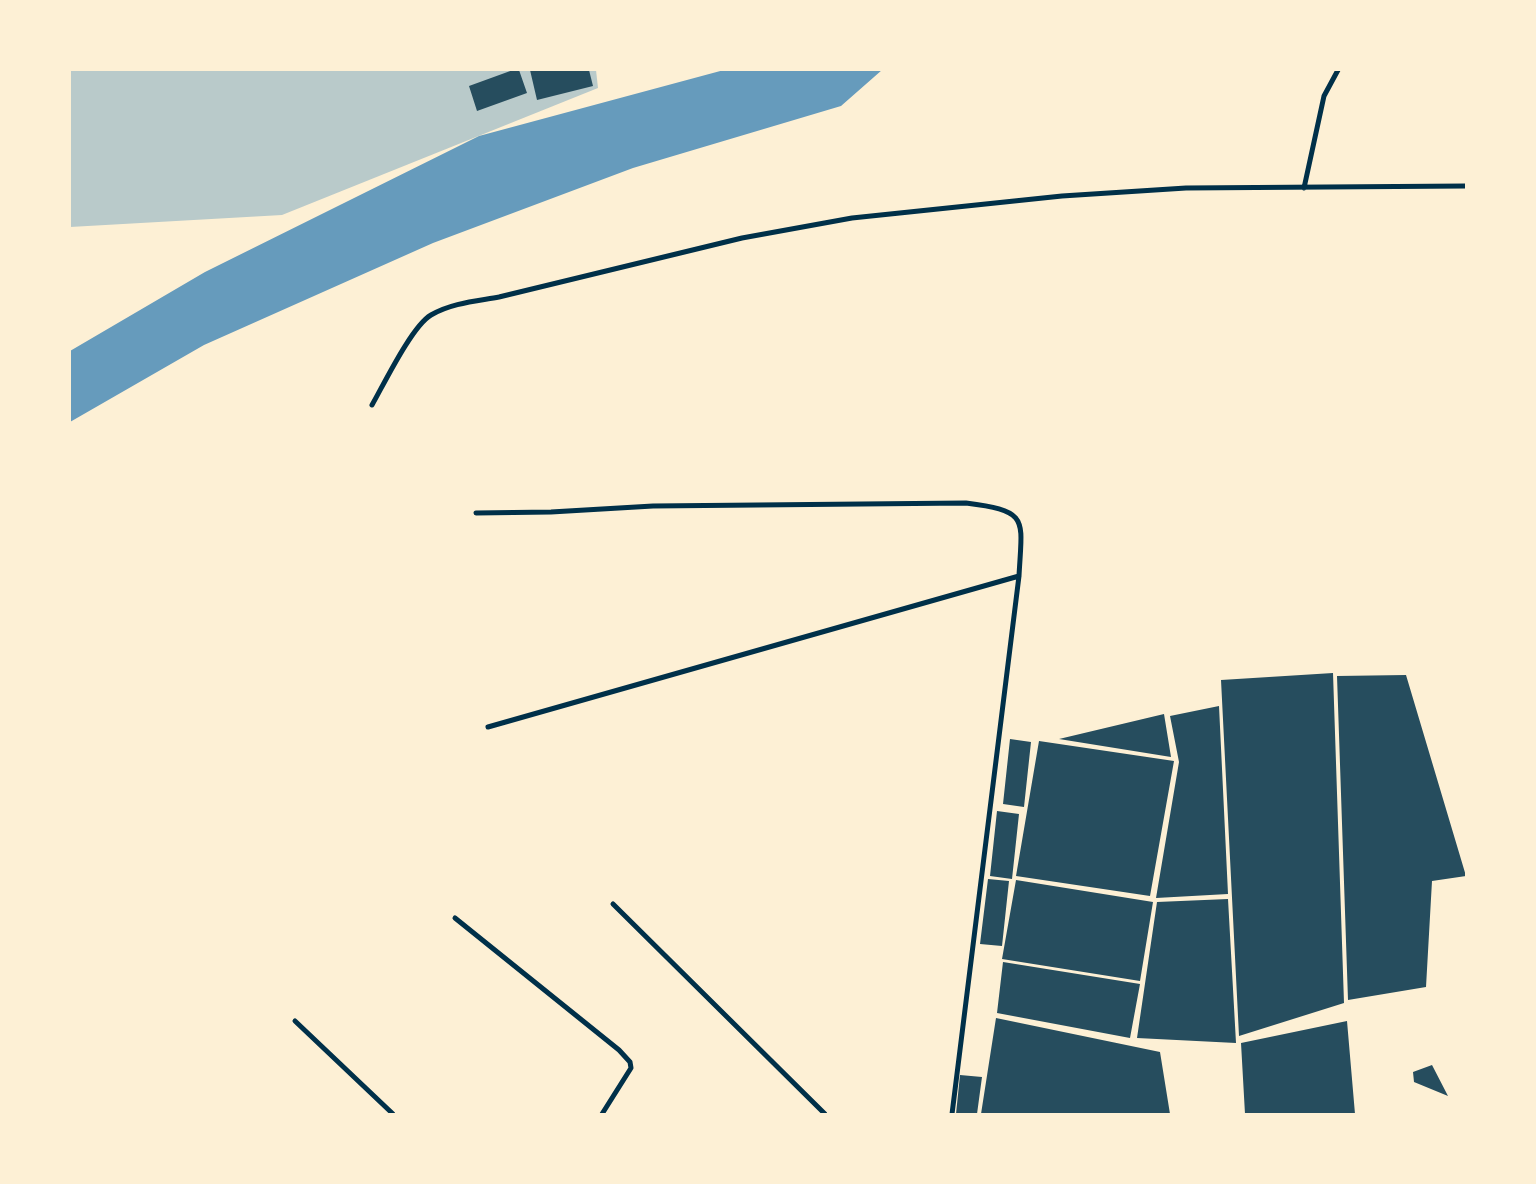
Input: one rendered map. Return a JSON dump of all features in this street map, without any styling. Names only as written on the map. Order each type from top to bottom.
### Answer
[{"type":"street","points":[[1304,188],[1324,96],[1338,70]]},
{"type":"street","points":[[372,405],[405,345],[430,315],[461,304],[499,297],[742,238],[852,218],[1062,196],[1186,188],[1466,186]]},
{"type":"street","points":[[476,513],[550,512],[653,506],[966,503],[995,506],[1012,513],[1022,526],[1019,576],[952,1114]]},
{"type":"street","points":[[488,727],[1019,576]]},
{"type":"street","points":[[613,904],[825,1114]]},
{"type":"street","points":[[455,918],[619,1050],[630,1062],[632,1068],[602,1114]]},
{"type":"street","points":[[295,1021],[393,1114]]},
{"type":"shaded area","points":[[70,70],[596,70],[598,88],[282,215],[70,227]]},
{"type":"water","points":[[724,70],[882,70],[841,106],[633,168],[433,243],[204,345],[70,422],[70,351],[205,272],[479,136]]},
{"type":"building","points":[[513,70],[519,70],[527,93],[477,111],[469,86]]},
{"type":"building","points":[[530,70],[589,70],[593,86],[537,100]]},
{"type":"building","points":[[1333,673],[1344,1003],[1239,1036],[1221,680]]},
{"type":"building","points":[[1406,675],[1466,876],[1432,881],[1426,987],[1348,1000],[1337,676]]},
{"type":"building","points":[[1219,706],[1228,894],[1156,898],[1179,762],[1170,716]]},
{"type":"building","points":[[1164,714],[1171,757],[1059,739]]},
{"type":"building","points":[[1010,739],[1031,742],[1024,807],[1003,804]]},
{"type":"building","points":[[1039,741],[1174,761],[1150,896],[1016,876]]},
{"type":"building","points":[[997,811],[1019,814],[1012,879],[990,876]]},
{"type":"building","points":[[988,879],[1009,881],[1002,946],[980,944]]},
{"type":"building","points":[[1016,880],[1153,902],[1140,981],[1002,959]]},
{"type":"building","points":[[1228,899],[1236,1043],[1137,1038],[1157,902]]},
{"type":"building","points":[[1003,962],[1140,984],[1130,1038],[997,1013]]},
{"type":"building","points":[[996,1018],[1160,1052],[1170,1114],[981,1114]]},
{"type":"building","points":[[1347,1021],[1355,1114],[1245,1114],[1241,1043]]},
{"type":"building","points":[[1432,1065],[1448,1096],[1414,1082],[1413,1072]]},
{"type":"building","points":[[960,1075],[982,1077],[977,1114],[956,1114]]}]
